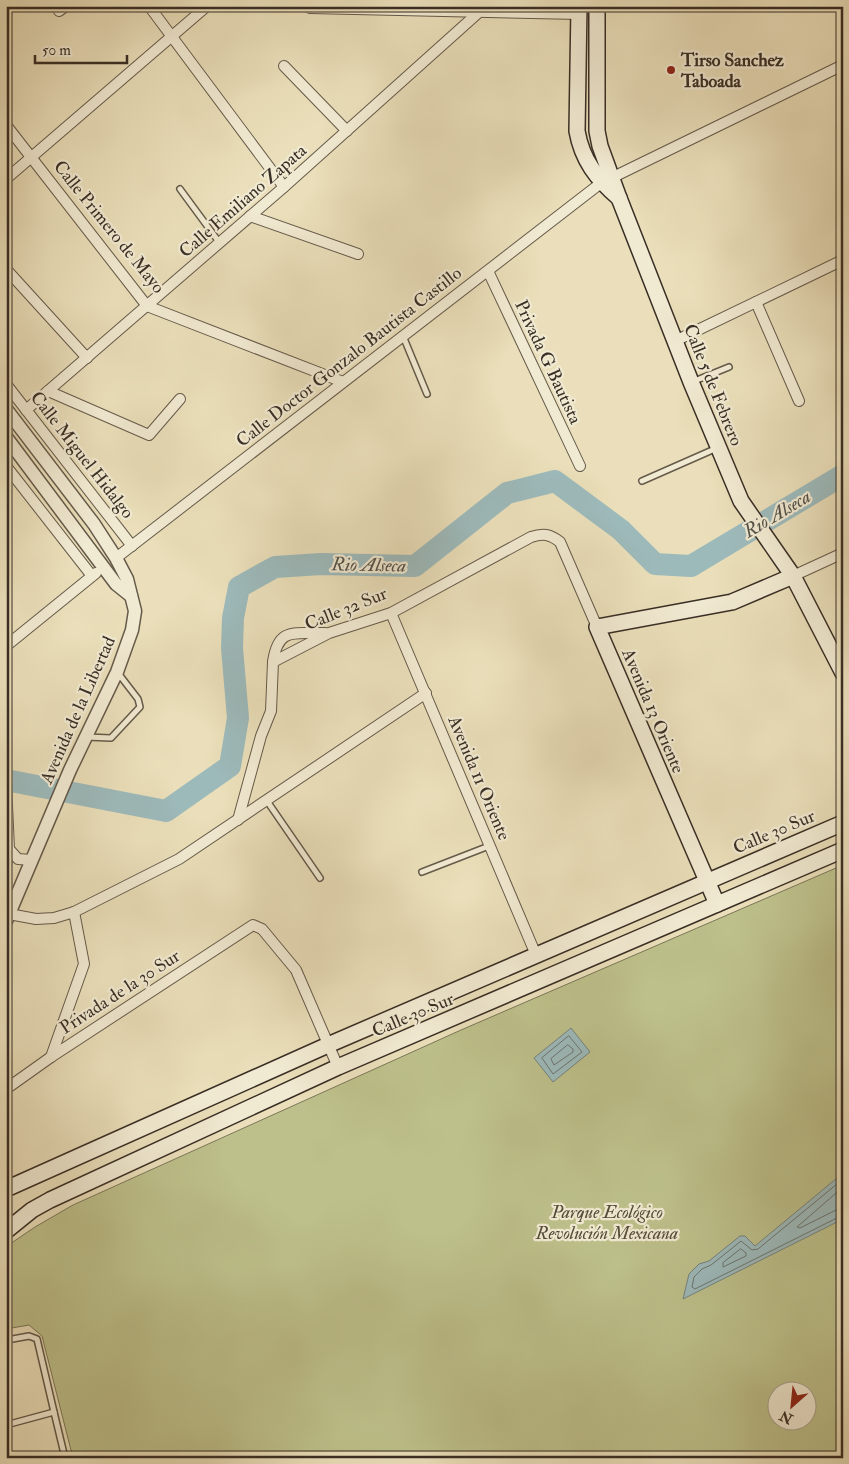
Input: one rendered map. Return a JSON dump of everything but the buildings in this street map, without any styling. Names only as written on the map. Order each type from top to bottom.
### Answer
[{"type":"main road","points":[[597,6],[598,131],[606,180]]},
{"type":"main road","points":[[579,10],[577,131],[580,149],[606,180]]},
{"type":"main road","name":"Calle 5 de Febrero","points":[[606,180],[619,198],[691,382],[741,501],[793,576],[843,672]]},
{"type":"main road","points":[[596,627],[725,604],[748,597],[793,576]]},
{"type":"main road","name":"Avenida 13 Oriente","points":[[596,627],[717,904]]},
{"type":"main road","name":"Calle 30 Sur","points":[[6,1189],[328,1045],[843,823]]},
{"type":"main road","name":"Calle 30 Sur","points":[[6,1231],[32,1210],[50,1200],[338,1067],[843,850]]},
{"type":"street","points":[[149,6],[284,187]]},
{"type":"street","points":[[6,179],[207,6]]},
{"type":"street","points":[[310,8],[478,13],[579,10]]},
{"type":"street","name":"Calle Emiliano Zapata","points":[[26,410],[284,187],[478,13]]},
{"type":"street","name":"Calle Doctor Gonzalo Bautista Castillo","points":[[116,558],[606,180],[843,64]]},
{"type":"street","points":[[284,66],[346,131]]},
{"type":"street","name":"Calle Primero de Mayo","points":[[6,126],[148,306],[343,382]]},
{"type":"street","points":[[250,216],[358,254]]},
{"type":"street","points":[[675,341],[843,260]]},
{"type":"street","points":[[6,269],[87,358]]},
{"type":"street","name":"Privada G Bautista","points":[[488,271],[580,466]]},
{"type":"street","points":[[756,302],[799,401]]},
{"type":"street","name":"Calle Miguel Hidalgo","points":[[6,384],[132,546]]},
{"type":"street","points":[[48,391],[148,435],[180,399]]},
{"type":"street","name":"Avenida de la Libertad","points":[[6,409],[67,488],[116,558],[127,579],[135,611],[132,630],[117,672],[70,770],[9,914]]},
{"type":"street","points":[[6,437],[54,498],[116,584],[131,596]]},
{"type":"street","points":[[6,466],[92,576]]},
{"type":"street","points":[[54,498],[67,488]]},
{"type":"street","name":"Calle 32 Sur","points":[[273,662],[329,633],[391,614],[531,536],[541,533],[551,535]]},
{"type":"street","name":"Avenida 13 Oriente","points":[[551,535],[560,542],[596,627]]},
{"type":"street","points":[[793,576],[843,553]]},
{"type":"street","points":[[6,646],[116,558]]},
{"type":"street","name":"Avenida 11 Oriente","points":[[391,614],[536,956]]},
{"type":"street","points":[[238,820],[271,711],[273,662],[276,643],[283,637],[294,634],[329,633]]},
{"type":"street","points":[[6,895],[9,914],[36,919],[54,918],[74,912],[179,859],[426,693]]},
{"type":"street","points":[[6,783],[9,849],[6,865]]},
{"type":"street","points":[[9,849],[18,859],[32,860]]},
{"type":"street","points":[[51,1057],[84,964],[74,912]]},
{"type":"street","name":"Privada de la 30 Sur","points":[[6,1090],[51,1057],[254,925],[262,929],[296,970],[328,1045]]},
{"type":"street","points":[[328,1045],[338,1067]]},
{"type":"lane","points":[[180,188],[220,243]]},
{"type":"lane","points":[[403,336],[427,394]]},
{"type":"lane","points":[[691,382],[729,367]]},
{"type":"lane","points":[[642,480],[719,448]]},
{"type":"lane","points":[[86,737],[111,738],[140,707],[138,699],[117,672]]},
{"type":"lane","points":[[267,800],[320,878]]},
{"type":"lane","points":[[422,872],[490,846]]},
{"type":"lane","points":[[7,1340],[29,1336],[37,1339],[65,1458]]},
{"type":"lane","points":[[6,1425],[54,1412]]},
{"type":"green space","name":"Parque Ecológico Revolución Mexicana","points":[[843,865],[843,1458],[73,1458],[42,1336],[29,1325],[6,1329],[7,1246],[73,1205],[461,1030]]},
{"type":"water","points":[[571,1028],[590,1052],[553,1082],[534,1058]]},
{"type":"water","points":[[843,1173],[843,1219],[683,1299],[689,1274],[699,1264],[709,1261],[740,1236],[745,1236],[755,1246]]},
{"type":"waterway","name":"Rio Alseca","points":[[6,780],[166,811],[230,766],[238,718],[232,648],[233,618],[239,587],[275,567],[321,564],[415,566],[507,493],[555,481],[621,530],[655,564],[691,566],[843,475]]},
{"type":"place","name":"Tirso Sanchez Taboada","points":[[671,70]]}]
